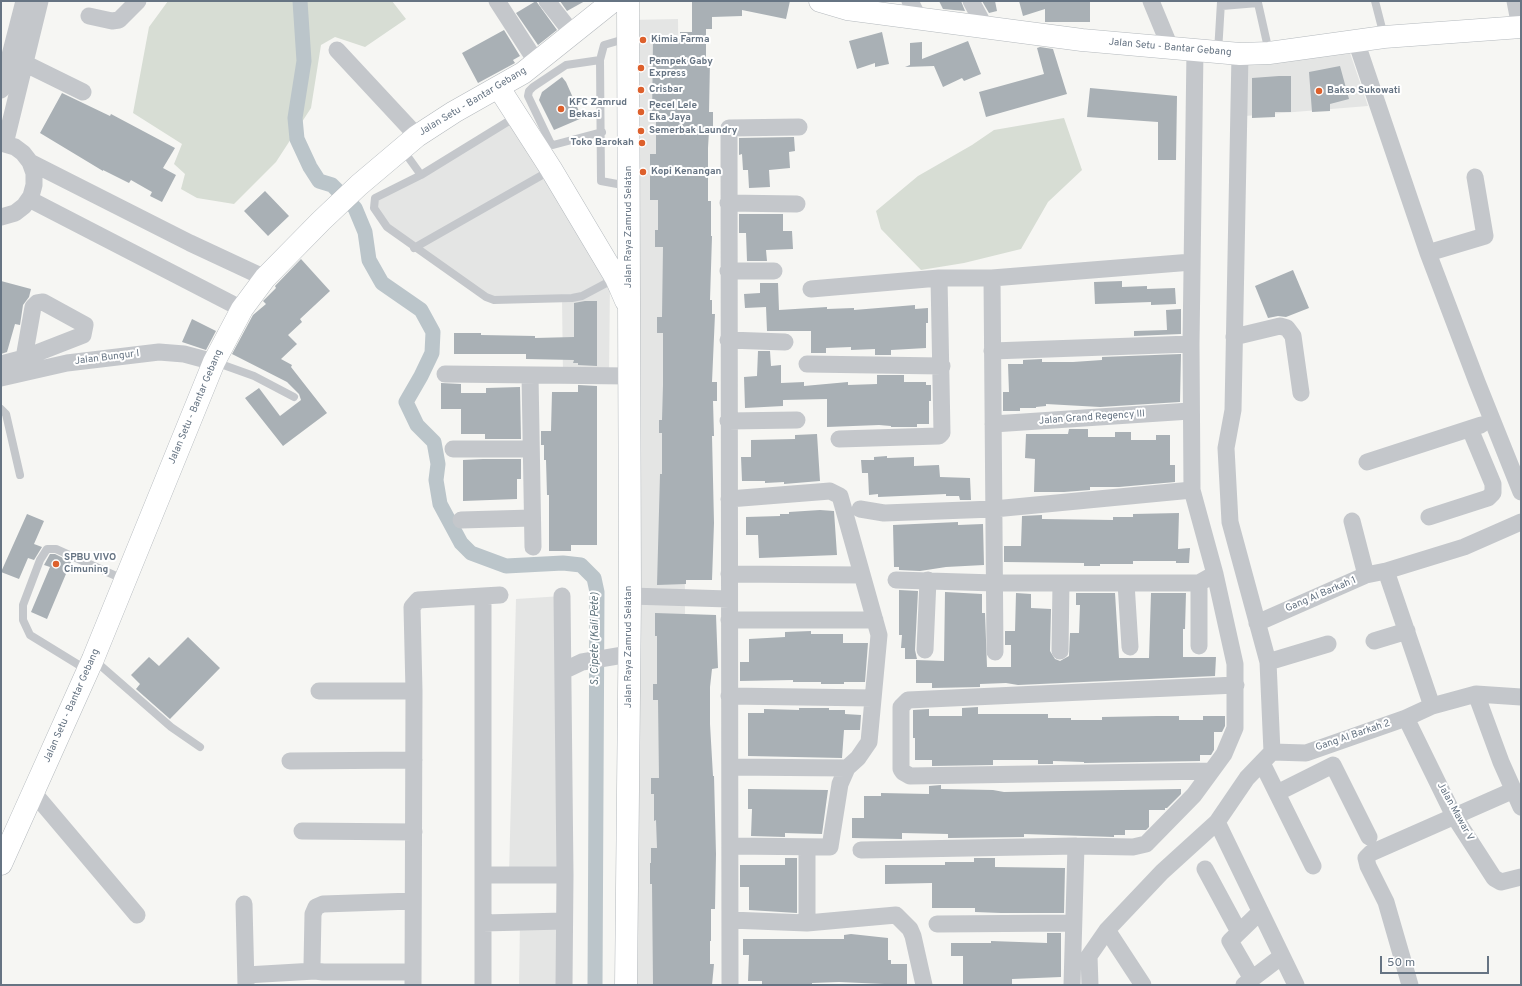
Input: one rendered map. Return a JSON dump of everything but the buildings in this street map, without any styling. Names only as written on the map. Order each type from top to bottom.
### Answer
[{"type":"main road","name":"Jalan Raya Zamrud Selatan","points":[[626,985],[621,655],[630,596],[628,1]]},
{"type":"main road","name":"Jalan Setu - Bantar Gebang","points":[[824,2],[847,9],[914,10],[985,27],[1082,40],[1240,54],[1269,53],[1384,37],[1521,27]]},
{"type":"main road","name":"Jalan Setu - Bantar Gebang","points":[[1,864],[90,665],[214,362],[242,309],[265,278],[359,185],[410,142],[454,112],[499,88],[537,63],[561,56],[572,33],[603,4]]},
{"type":"main road","name":"Jalan Raya Zamrud Selatan","points":[[499,88],[551,169],[616,278],[629,309]]},
{"type":"street","points":[[1,90],[24,1]]},
{"type":"street","points":[[40,1],[3,144],[15,147],[30,162],[190,243],[265,278]]},
{"type":"street","points":[[89,16],[112,21],[119,20],[138,1]]},
{"type":"street","points":[[497,1],[537,63]]},
{"type":"street","points":[[547,1],[572,33]]},
{"type":"street","points":[[971,1],[985,27]]},
{"type":"street","points":[[1151,1],[1170,47]]},
{"type":"street","points":[[1515,1],[1521,27]]},
{"type":"street","points":[[1356,41],[1428,253],[1492,421],[1521,492]]},
{"type":"street","points":[[337,50],[410,142]]},
{"type":"street","points":[[861,850],[1076,846],[1133,848],[1146,844],[1194,795],[1210,771],[1224,754],[1235,728],[1235,664],[1214,574],[1192,490],[1190,411],[1195,50]]},
{"type":"street","points":[[1240,54],[1233,410],[1226,448],[1230,522],[1268,662],[1267,757],[1277,793],[1313,866]]},
{"type":"street","points":[[24,63],[83,92]]},
{"type":"street","points":[[730,985],[728,421],[729,128],[799,127]]},
{"type":"street","points":[[1,216],[15,213],[24,206],[29,199],[34,185],[34,173],[30,162]]},
{"type":"street","points":[[1428,253],[1485,236],[1475,177]]},
{"type":"street","points":[[29,199],[242,309]]},
{"type":"street","points":[[728,203],[797,204]]},
{"type":"street","points":[[811,289],[939,278],[992,278],[1192,262]]},
{"type":"street","points":[[728,271],[774,271]]},
{"type":"street","points":[[839,439],[941,435],[942,366],[939,278]]},
{"type":"street","points":[[992,278],[995,652]]},
{"type":"street","points":[[1234,337],[1280,326],[1287,328],[1293,336],[1301,392]]},
{"type":"street","points":[[728,340],[785,342]]},
{"type":"street","points":[[992,351],[1191,344]]},
{"type":"street","name":"Jalan Bungur I","points":[[1,378],[67,363],[159,352],[184,354],[214,362]]},
{"type":"street","points":[[1,364],[24,358]]},
{"type":"street","points":[[807,364],[942,366]]},
{"type":"street","points":[[446,374],[630,376]]},
{"type":"street","points":[[530,375],[533,548]]},
{"type":"street","name":"Jalan Grand Regency III","points":[[993,424],[1190,411]]},
{"type":"street","points":[[728,421],[798,420]]},
{"type":"street","points":[[1367,462],[1492,421]]},
{"type":"street","points":[[1429,517],[1488,498],[1493,493],[1493,484],[1470,429]]},
{"type":"street","points":[[453,449],[531,449]]},
{"type":"street","points":[[860,509],[884,513],[994,509],[1192,490]]},
{"type":"street","points":[[729,499],[830,491],[840,496],[879,635],[869,742],[858,758],[847,768],[840,784],[830,847],[730,846]]},
{"type":"street","points":[[461,520],[532,518]]},
{"type":"street","points":[[1352,521],[1366,575]]},
{"type":"street","name":"Gang Al Barkah 1","points":[[1257,623],[1366,575],[1386,571],[1464,547],[1521,522]]},
{"type":"street","points":[[1386,571],[1432,706]]},
{"type":"street","points":[[729,574],[862,575]]},
{"type":"street","points":[[896,580],[995,583],[1198,583],[1214,574]]},
{"type":"street","points":[[925,650],[928,580]]},
{"type":"street","points":[[1060,651],[1061,583]]},
{"type":"street","points":[[1126,583],[1130,647]]},
{"type":"street","points":[[1198,583],[1199,646]]},
{"type":"street","points":[[244,904],[246,980],[315,971],[413,978],[414,691],[412,607],[418,600],[500,595]]},
{"type":"street","points":[[482,596],[483,985]]},
{"type":"street","points":[[562,596],[565,874],[564,985]]},
{"type":"street","points":[[630,596],[729,599]]},
{"type":"street","points":[[729,620],[875,620]]},
{"type":"street","points":[[1374,641],[1407,631]]},
{"type":"street","points":[[1268,662],[1328,644]]},
{"type":"street","points":[[563,671],[582,662],[621,655]]},
{"type":"street","points":[[1210,771],[910,776],[901,769],[901,707],[908,700],[1236,685]]},
{"type":"street","points":[[319,691],[414,691]]},
{"type":"street","points":[[1476,694],[1501,762],[1521,807]]},
{"type":"street","name":"Gang Al Barkah 2","points":[[1267,757],[1306,753],[1406,718],[1432,706],[1476,694],[1521,697]]},
{"type":"street","points":[[729,696],[873,698]]},
{"type":"street","name":"Jalan Mawar V","points":[[1406,718],[1454,816],[1494,878],[1501,882],[1521,877]]},
{"type":"street","points":[[1090,985],[1089,956],[1107,930],[1162,872],[1217,822],[1247,778],[1267,757]]},
{"type":"street","points":[[290,761],[414,760]]},
{"type":"street","points":[[1277,793],[1333,765],[1369,837]]},
{"type":"street","points":[[730,767],[847,768]]},
{"type":"street","points":[[1410,985],[1386,902],[1368,866],[1366,858],[1371,853],[1514,790]]},
{"type":"street","points":[[33,792],[137,915]]},
{"type":"street","points":[[1217,822],[1296,985]]},
{"type":"street","points":[[302,831],[414,832]]},
{"type":"street","points":[[1072,985],[1076,846]]},
{"type":"street","points":[[807,847],[807,923]]},
{"type":"street","points":[[1205,868],[1239,932]]},
{"type":"street","points":[[483,875],[565,874]]},
{"type":"street","points":[[315,971],[312,965],[313,914],[316,907],[323,904],[413,901]]},
{"type":"street","points":[[1260,912],[1231,939],[1231,944],[1248,982],[1282,956]]},
{"type":"street","points":[[730,920],[807,923],[896,915],[910,929],[913,936],[924,985]]},
{"type":"street","points":[[483,923],[564,921]]},
{"type":"street","points":[[938,924],[1073,923]]},
{"type":"street","points":[[1107,930],[1143,985]]},
{"type":"lane","points":[[1375,1],[1384,37]]},
{"type":"lane","points":[[1218,53],[1221,4],[1258,2],[1269,53]]},
{"type":"lane","points":[[629,37],[604,45],[600,60],[602,132],[601,181],[629,186]]},
{"type":"lane","points":[[600,60],[561,56],[532,87],[528,96],[550,142],[553,145],[602,132]]},
{"type":"lane","points":[[518,116],[421,175],[375,198],[374,208],[387,227],[414,248],[486,297],[494,300],[572,298],[582,296],[616,278]]},
{"type":"lane","points":[[410,142],[421,175]]},
{"type":"lane","points":[[414,248],[551,169]]},
{"type":"lane","points":[[214,362],[254,376],[294,397]]},
{"type":"lane","points":[[1,409],[6,414],[20,475]]},
{"type":"lane","points":[[125,580],[56,549],[47,550],[40,560],[23,605],[22,620],[30,635],[90,665],[200,747]]},
{"type":"shaded area","points":[[168,1],[392,1],[406,19],[365,47],[335,37],[321,45],[311,108],[276,162],[234,204],[197,198],[181,189],[185,174],[174,164],[182,144],[133,113],[149,27]]},
{"type":"shaded area","points":[[678,19],[685,597],[686,985],[626,985],[628,20]]},
{"type":"shaded area","points":[[1350,53],[1368,106],[1245,116],[1244,63]]},
{"type":"shaded area","points":[[518,116],[610,281],[609,376],[563,375],[562,299],[494,300],[387,227],[374,203]]},
{"type":"shaded area","points":[[1064,118],[1082,170],[1048,202],[1021,249],[964,263],[921,270],[881,229],[876,211],[918,176],[972,145],[994,130]]},
{"type":"shaded area","points":[[562,596],[565,875],[509,875],[516,599]]},
{"type":"shaded area","points":[[564,921],[564,985],[519,985],[520,922]]},
{"type":"waterway","name":"S. Cipete (Kali Pete)","points":[[300,1],[304,61],[295,118],[297,139],[310,167],[319,181],[332,185],[355,208],[365,232],[369,260],[382,283],[421,310],[433,332],[432,353],[406,402],[417,425],[434,442],[438,464],[436,480],[440,504],[461,543],[471,553],[506,566],[563,563],[581,565],[594,578],[597,592],[595,985]]},
{"type":"place","name":"Kimia Farma","points":[[643,40]]},
{"type":"place","name":"Pempek Gaby Express","points":[[641,68]]},
{"type":"place","name":"Crisbar","points":[[641,90]]},
{"type":"place","name":"Bakso Sukowati","points":[[1319,91]]},
{"type":"place","name":"KFC Zamrud Bekasi","points":[[561,109]]},
{"type":"place","name":"Pecel Lele Eka Jaya","points":[[641,112]]},
{"type":"place","name":"Semerbak Laundry","points":[[641,131]]},
{"type":"place","name":"Toko Barokah","points":[[642,143]]},
{"type":"place","name":"Kopi Kenangan","points":[[643,172]]},
{"type":"place","name":"SPBU VIVO Cimuning","points":[[56,564]]}]
